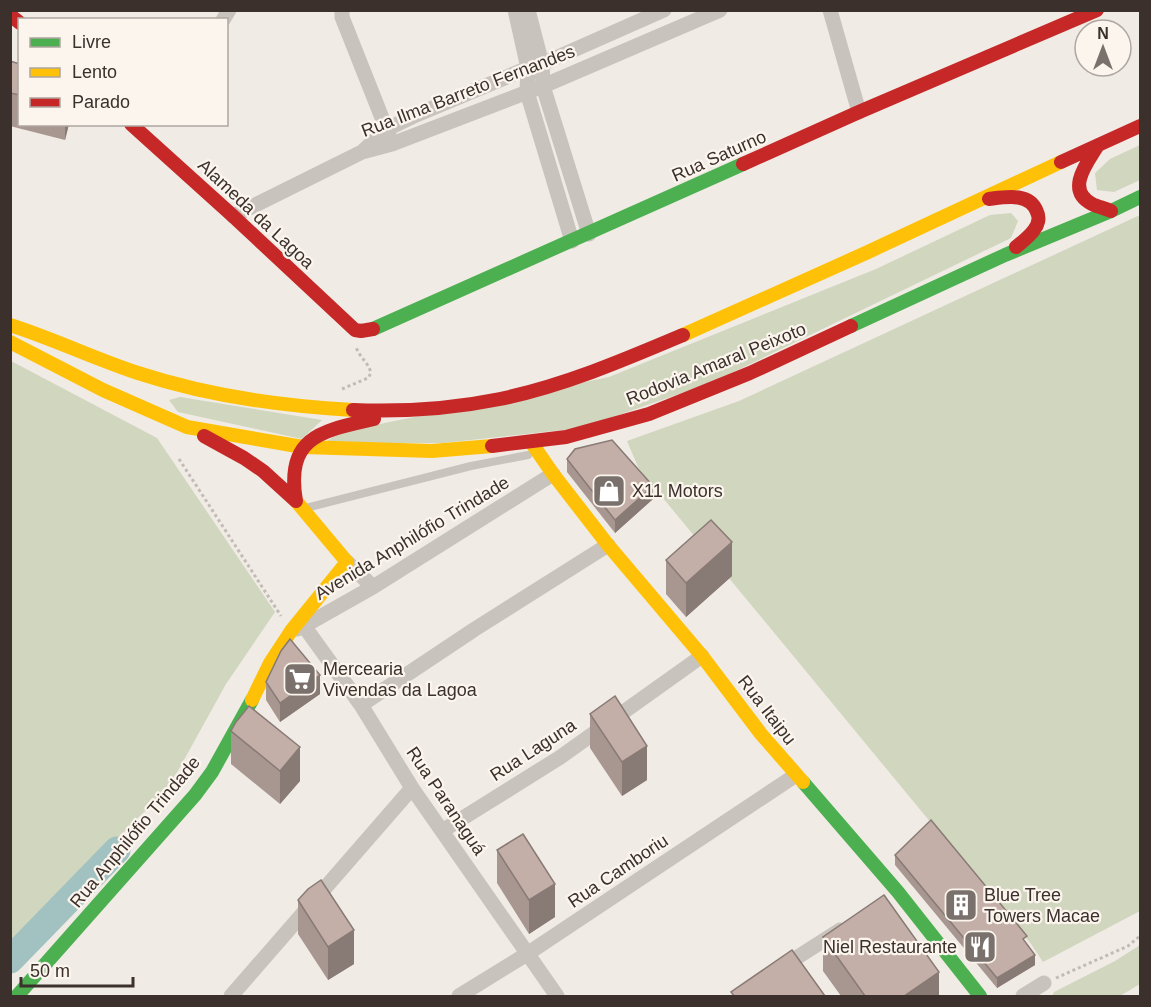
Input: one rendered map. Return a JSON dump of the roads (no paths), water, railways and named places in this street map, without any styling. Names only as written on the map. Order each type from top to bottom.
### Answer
[{"type":"main road","name":"Rua Saturno","points":[[355,337],[361,331],[370,330],[859,112],[1097,10]]},
{"type":"main road","points":[[10,325],[110,364],[181,386],[241,399],[343,410],[407,411],[467,406],[521,395],[583,376],[656,346],[829,270],[1140,126]]},
{"type":"main road","name":"Alameda da Lagoa","points":[[141,128],[355,337]]},
{"type":"main road","points":[[1098,145],[1079,177],[1079,184],[1090,203],[1111,211]]},
{"type":"main road","name":"Rodovia Amaral Peixoto","points":[[10,342],[103,390],[187,427],[303,447],[432,451],[535,447],[649,414],[750,373],[1005,255],[1111,211],[1140,196]]},
{"type":"main road","points":[[982,199],[1017,197],[1030,201],[1036,208],[1038,226],[1005,255]]},
{"type":"main road","points":[[299,505],[292,484],[295,464],[303,447],[332,430],[407,411]]},
{"type":"main road","points":[[187,427],[263,471],[299,505],[347,562]]},
{"type":"main road","name":"Rua Itaipu","points":[[535,447],[608,545],[702,656],[761,734],[893,895],[980,996]]},
{"type":"main road","name":"Rua Anphilófio Trindade","points":[[17,996],[195,795],[212,772],[270,663],[293,626],[347,562]]},
{"type":"street","points":[[515,10],[543,86],[589,234]]},
{"type":"street","points":[[528,10],[535,66],[526,92],[572,241]]},
{"type":"street","name":"Rua Ilma Barreto Fernandes","points":[[362,152],[387,129],[416,115],[664,10]]},
{"type":"street","name":"Rua Ilma Barreto Fernandes","points":[[233,216],[362,152],[392,144],[543,86],[720,10]]},
{"type":"street","points":[[830,10],[859,112]]},
{"type":"street","points":[[342,14],[392,144]]},
{"type":"street","name":"Avenida Anphilófio Trindade","points":[[293,626],[373,587],[553,474]]},
{"type":"street","points":[[361,705],[608,545]]},
{"type":"street","points":[[347,562],[373,587]]},
{"type":"street","name":"Rua Paranaguá","points":[[293,626],[361,705],[412,788],[557,996]]},
{"type":"street","name":"Rua Laguna","points":[[442,831],[559,758],[702,656]]},
{"type":"street","name":"Rua Camboriu","points":[[459,996],[528,954],[796,775]]},
{"type":"street","points":[[231,996],[412,788]]},
{"type":"street","points":[[765,978],[850,923]]},
{"type":"street","points":[[1023,996],[1044,983]]},
{"type":"lane","points":[[299,505],[471,466],[535,447]]},
{"type":"waterway","points":[[10,960],[117,850]]},
{"type":"place","name":"X11 Motors","points":[[609,491]]},
{"type":"place","name":"Mercearia Vivendas da Lagoa","points":[[300,679]]},
{"type":"place","name":"Blue Tree Towers Macae","points":[[961,905]]},
{"type":"place","name":"Niel Restaurante","points":[[980,947]]}]
